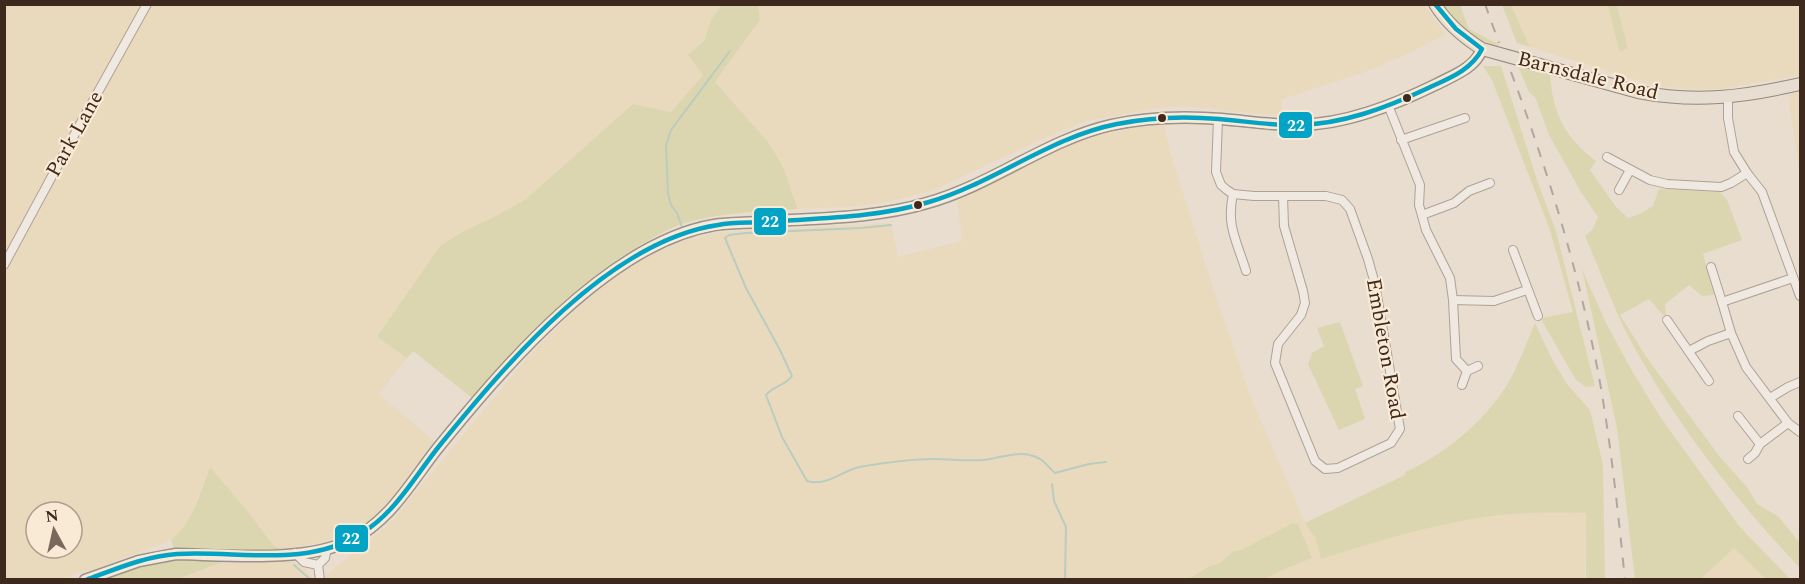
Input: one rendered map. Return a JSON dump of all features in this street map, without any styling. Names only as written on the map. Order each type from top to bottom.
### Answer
[{"type":"main road","name":"Barnsdale Road","points":[[1435,4],[1460,35],[1482,49],[1638,92],[1695,99],[1728,98],[1800,84]]},
{"type":"main road","points":[[85,579],[159,555],[247,556],[295,553],[327,548],[352,539],[382,520],[491,384],[575,300],[618,267],[677,235],[716,225],[899,210],[930,202],[963,189],[1067,140],[1099,128],[1136,120],[1218,119],[1294,125],[1344,119],[1414,95],[1467,69],[1478,60],[1482,49]]},
{"type":"street","name":"Park Lane","points":[[4,265],[147,4]]},
{"type":"street","points":[[1728,98],[1728,118],[1734,152],[1762,192],[1800,296]]},
{"type":"street","points":[[1388,105],[1420,185],[1419,206],[1426,230],[1450,278],[1454,300],[1456,359],[1467,371]]},
{"type":"street","points":[[1401,140],[1465,118]]},
{"type":"street","points":[[1218,119],[1216,172],[1221,185],[1233,194],[1229,211],[1230,223],[1246,271]]},
{"type":"street","points":[[1606,157],[1630,171],[1660,183],[1715,187],[1731,183],[1747,172]]},
{"type":"street","points":[[1619,190],[1630,171]]},
{"type":"street","points":[[1422,215],[1454,203],[1469,191],[1490,183]]},
{"type":"street","name":"Embleton Road","points":[[1233,194],[1326,196],[1342,200],[1350,209],[1375,284],[1392,386],[1401,423],[1398,434],[1391,443],[1332,470],[1320,466],[1315,461],[1275,363],[1278,344],[1301,315],[1305,303],[1284,226],[1283,196]]},
{"type":"street","points":[[1513,250],[1538,316]]},
{"type":"street","points":[[1711,267],[1731,333],[1746,367],[1788,423],[1800,432]]},
{"type":"street","points":[[1722,302],[1793,278]]},
{"type":"street","points":[[1454,300],[1494,301],[1527,290]]},
{"type":"street","points":[[1667,320],[1709,381]]},
{"type":"street","points":[[1689,351],[1731,333]]},
{"type":"street","points":[[1462,385],[1467,371],[1478,366]]},
{"type":"street","points":[[1770,398],[1800,382]]},
{"type":"street","points":[[1738,416],[1760,444]]},
{"type":"street","points":[[1748,459],[1760,444],[1788,423]]},
{"type":"street","points":[[318,565],[325,558],[327,548]]},
{"type":"street","points":[[295,553],[304,562],[318,565]]},
{"type":"street","points":[[318,565],[320,579]]},
{"type":"shaded area","points":[[1423,4],[1446,34],[1401,57],[1359,74],[1282,99],[1281,116],[1182,106],[1086,121],[931,191],[861,206],[798,209],[783,167],[715,82],[760,20],[758,5]]},
{"type":"shaded area","points":[[4,5],[722,5],[712,18],[704,41],[689,55],[703,75],[671,112],[633,104],[526,199],[462,232],[377,337],[407,358],[379,394],[434,441],[397,492],[376,516],[361,529],[341,539],[284,549],[274,546],[210,467],[188,522],[171,540],[95,569],[75,573],[67,580],[5,579]]},
{"type":"shaded area","points":[[722,5],[758,5],[760,20],[715,82],[768,142],[783,167],[798,209],[699,219],[673,227],[640,245],[593,277],[550,314],[472,398],[413,351],[407,358],[377,337],[440,246],[526,199],[633,104],[671,112],[703,75],[688,55],[704,41],[712,18]]},
{"type":"shaded area","points":[[1442,5],[1460,5],[1469,29],[1498,44],[1499,48],[1467,31]]},
{"type":"shaded area","points":[[1502,5],[1511,5],[1530,47],[1517,43]]},
{"type":"shaded area","points":[[1511,5],[1608,5],[1619,50],[1628,49],[1617,5],[1800,5],[1800,75],[1722,89],[1687,89],[1652,85],[1530,47]]},
{"type":"shaded area","points":[[1608,5],[1617,5],[1628,49],[1619,51]]},
{"type":"shaded area","points":[[1483,66],[1501,66],[1538,183],[1556,231],[1595,386],[1586,387],[1576,380],[1542,321],[1542,318],[1573,312],[1550,230],[1492,80]]},
{"type":"shaded area","points":[[1518,66],[1550,75],[1554,102],[1562,124],[1576,143],[1596,161],[1590,170],[1616,207],[1628,218],[1653,206],[1659,189],[1720,192],[1727,200],[1742,240],[1703,254],[1714,295],[1702,296],[1689,285],[1665,304],[1666,315],[1663,315],[1649,299],[1620,315],[1647,358],[1720,457],[1747,487],[1757,504],[1778,516],[1800,543],[1800,568],[1731,490],[1689,434],[1633,345],[1585,236],[1592,230],[1598,217],[1549,135],[1535,97],[1529,92]]},
{"type":"shaded area","points":[[1800,92],[1800,175],[1788,95]]},
{"type":"shaded area","points":[[1164,125],[1170,152],[1212,285],[1249,393],[1305,523],[1316,539],[1321,559],[1399,535],[1468,519],[1539,512],[1586,513],[1585,580],[178,580],[220,563],[281,561],[298,563],[306,568],[313,578],[322,578],[390,523],[527,358],[578,306],[612,279],[643,259],[685,240],[720,232],[891,223],[898,257],[962,241],[957,198],[1058,150],[1097,135]]},
{"type":"shaded area","points":[[1582,269],[1605,321],[1661,418],[1739,526],[1790,579],[1766,579],[1734,548],[1701,579],[1635,579],[1617,428]]},
{"type":"shaded area","points":[[1340,322],[1363,386],[1355,389],[1365,419],[1339,430],[1308,364],[1312,353],[1324,346],[1317,328]]},
{"type":"shaded area","points":[[1535,323],[1567,384],[1590,410],[1603,465],[1605,579],[1586,579],[1586,513],[1526,513],[1482,517],[1411,532],[1321,559],[1316,539],[1305,523],[1405,475],[1405,472],[1436,455],[1466,432],[1504,390]]},
{"type":"shaded area","points":[[210,467],[274,546],[284,549],[263,552],[174,549],[171,540],[179,533],[190,516]]},
{"type":"shaded area","points":[[1293,523],[1298,524],[1312,558],[1266,579],[1188,579],[1210,566],[1219,564],[1234,551],[1241,550]]},
{"type":"shaded area","points":[[1734,547],[1766,579],[1701,580]]},
{"type":"shaded area","points":[[159,560],[220,560],[220,563],[178,579],[98,580]]},
{"type":"waterway","points":[[682,227],[668,194],[666,145],[671,130],[730,51]]},
{"type":"waterway","points":[[891,225],[746,233],[729,235],[725,238],[746,288],[792,376],[766,395],[782,437],[807,481],[821,482],[859,467],[915,460],[983,460],[1025,454],[1040,459],[1055,473],[1106,462]]},
{"type":"waterway","points":[[1052,484],[1054,501],[1066,527],[1065,580]]},
{"type":"waterway","points":[[294,565],[311,580]]},
{"type":"railway","points":[[1485,4],[1499,43]]},
{"type":"railway","points":[[1511,72],[1538,147],[1561,223],[1591,338],[1607,427],[1625,580]]},
{"type":"transit line","name":"22","points":[[86,580],[165,555],[200,553],[271,556],[295,554],[318,551],[340,544],[362,533],[395,504],[466,413],[528,344],[600,280],[638,255],[677,236],[724,224],[848,216],[889,211],[929,202],[976,184],[1068,139],[1117,124],[1155,119],[1194,118],[1298,125],[1331,122],[1364,114],[1395,103],[1450,78],[1465,69],[1477,57],[1482,49],[1456,29],[1435,4]]}]
